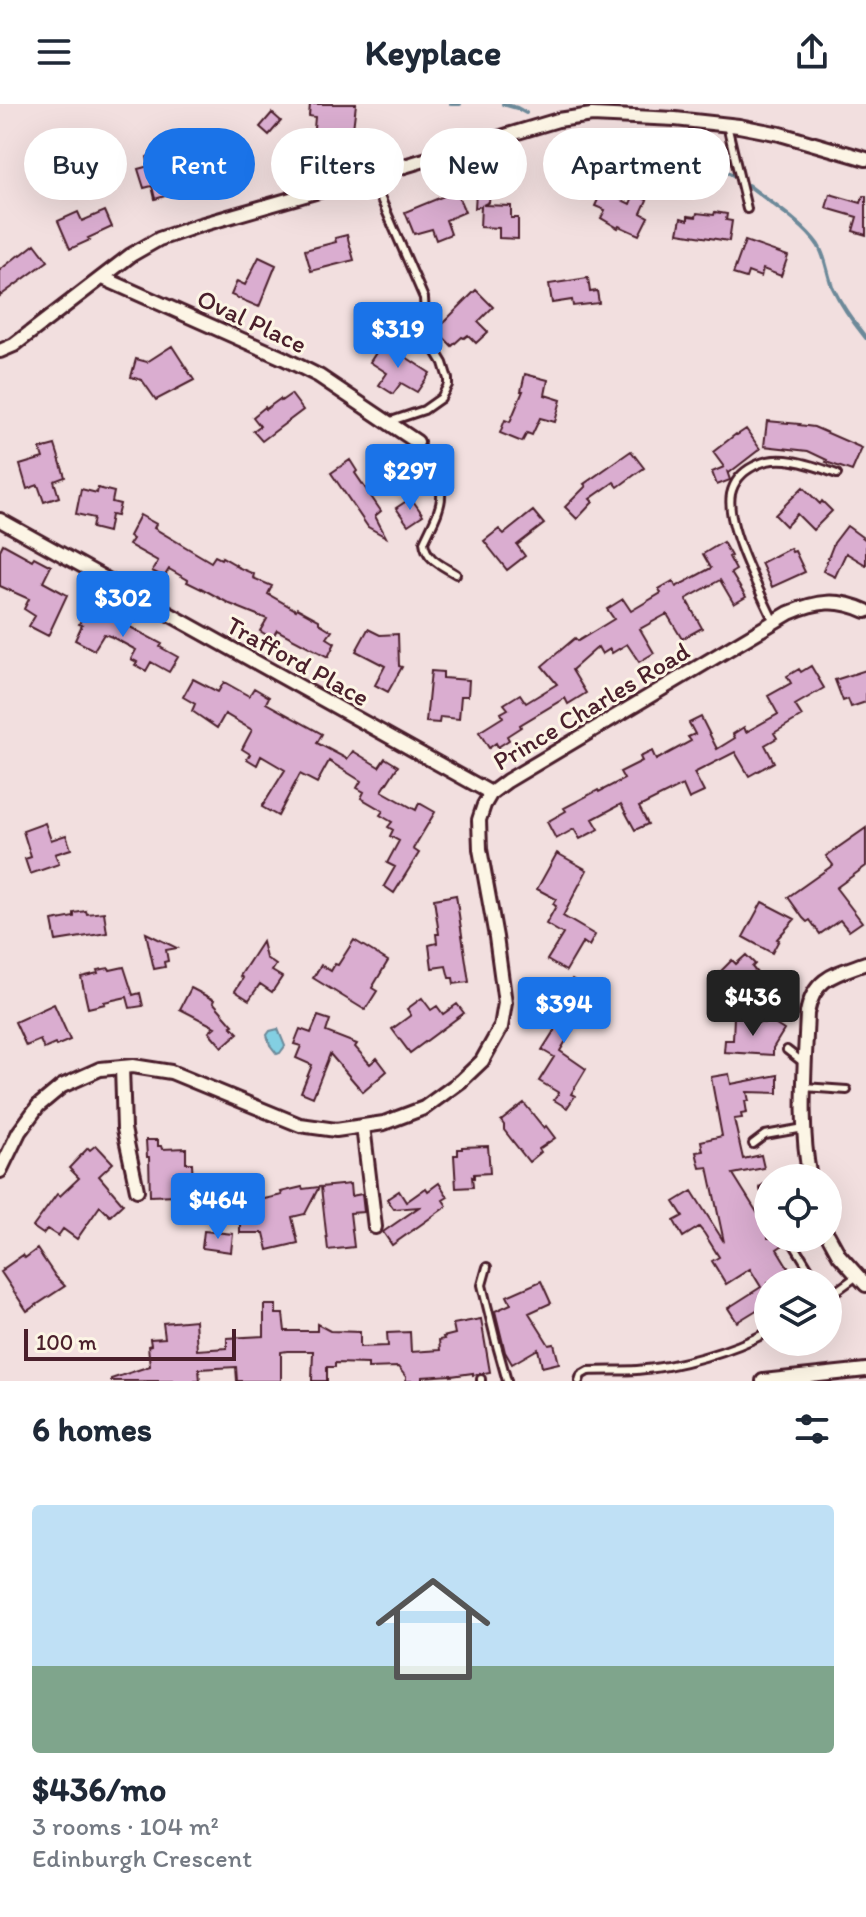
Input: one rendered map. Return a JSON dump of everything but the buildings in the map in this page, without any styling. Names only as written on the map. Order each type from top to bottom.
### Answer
[{"type":"street","points":[[404,166],[558,120],[592,115],[727,125],[780,134],[866,159]]},
{"type":"street","points":[[0,351],[14,345],[131,255],[159,239],[287,200]]},
{"type":"street","name":"Oval Place","points":[[103,278],[319,376],[417,442]]},
{"type":"street","name":"Trafford Place","points":[[0,520],[491,793]]},
{"type":"street","name":"Prince Charles Road","points":[[0,1171],[19,1132],[38,1106],[62,1086],[100,1069],[133,1066],[171,1072],[300,1125],[336,1130],[384,1123],[424,1108],[482,1061],[501,1027],[505,1003],[480,849],[479,820],[491,793],[774,622],[812,603],[835,603],[866,611]]},
{"type":"street","points":[[808,1164],[804,1087],[810,999],[829,977],[866,963]]},
{"type":"street","points":[[122,1067],[124,1129],[137,1190]]},
{"type":"street","points":[[363,1126],[375,1227]]},
{"type":"street","points":[[837,1252],[862,1280]]},
{"type":"street","points":[[763,1381],[866,1370]]},
{"type":"lane","points":[[727,125],[747,209]]},
{"type":"lane","points":[[381,200],[424,298],[426,335],[443,363],[448,379],[441,398],[424,410],[387,423]]},
{"type":"lane","points":[[417,442],[441,494],[424,548],[427,555],[456,574]]},
{"type":"lane","points":[[774,622],[733,521],[731,504],[736,481],[746,470],[771,461],[807,463],[837,474]]},
{"type":"lane","points":[[787,1050],[805,1064]]},
{"type":"lane","points":[[804,1087],[847,1090]]},
{"type":"lane","points":[[753,1144],[765,1135],[804,1128]]},
{"type":"lane","points":[[487,1267],[482,1285],[507,1381]]},
{"type":"lane","points":[[842,1290],[862,1280]]},
{"type":"lane","points":[[579,1381],[581,1375],[588,1371],[637,1370],[674,1365],[754,1339]]},
{"type":"water","points":[[278,1029],[285,1046],[277,1054],[267,1035]]},
{"type":"waterway","points":[[451,104],[460,104]]},
{"type":"waterway","points":[[503,104],[526,113]]},
{"type":"waterway","points":[[748,185],[812,237],[823,255],[836,293],[866,338]]}]
